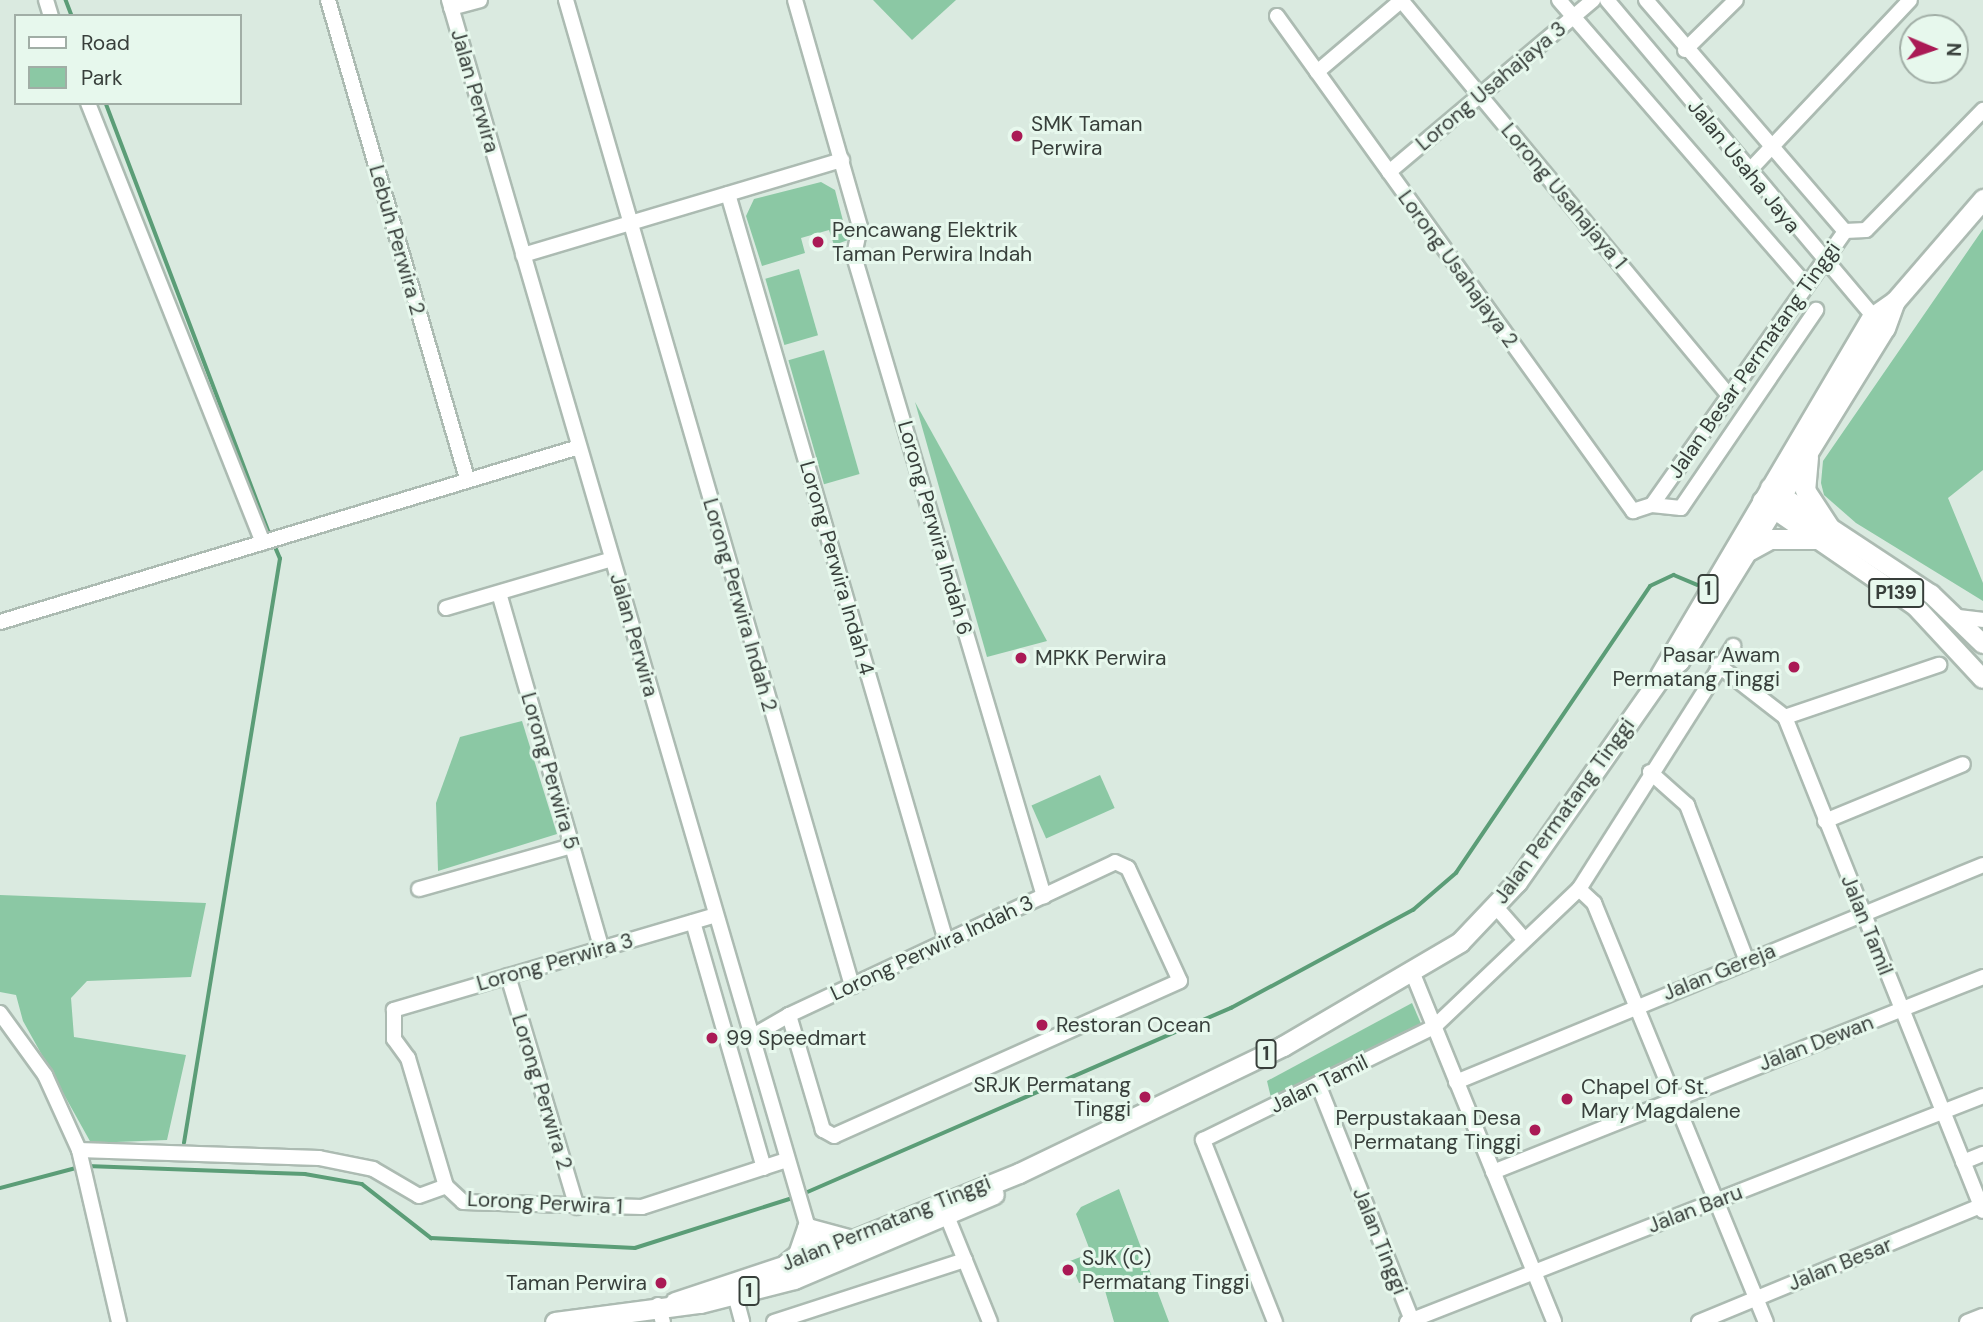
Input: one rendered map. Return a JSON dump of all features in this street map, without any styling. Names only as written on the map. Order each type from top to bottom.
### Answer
[{"type":"highway","name":"Jalan Permatang Tinggi","points":[[665,1309],[785,1265],[819,1262],[852,1241],[1019,1173],[1283,1046],[1413,974],[1496,907],[1659,679],[1879,323],[1983,199]]},
{"type":"highway","name":"Jalan Permatang Tinggi","points":[[1659,679],[1679,661],[1748,550],[1771,498],[1810,449],[1879,323]]},
{"type":"highway","points":[[1748,550],[1770,539],[1825,533],[1805,490],[1810,449]]},
{"type":"highway","name":"Jalan Permatang Tinggi","points":[[555,1322],[665,1309],[735,1295],[947,1216],[1004,1189],[1019,1173]]},
{"type":"highway","points":[[785,1265],[797,1254],[805,1220],[852,1241]]},
{"type":"main road","name":"P139","points":[[1771,498],[1959,617],[1983,644]]},
{"type":"main road","name":"P139","points":[[1825,533],[1916,607],[1979,673]]},
{"type":"street","name":"Lebuh Perwira 2","points":[[328,0],[467,480]]},
{"type":"street","points":[[450,4],[480,0]]},
{"type":"street","name":"Lorong Perwira Indah 2","points":[[566,0],[852,986]]},
{"type":"street","name":"Lorong Perwira Indah 6","points":[[795,0],[860,227],[854,256],[1044,896]]},
{"type":"street","points":[[1317,72],[1402,0]]},
{"type":"street","name":"Lorong Usahajaya 1","points":[[1402,0],[1726,392]]},
{"type":"street","name":"Jalan Usaha Jaya","points":[[1559,0],[1805,284]]},
{"type":"street","name":"Lorong Usahajaya 3","points":[[1389,172],[1592,0]]},
{"type":"street","name":"Jalan Usaha Jaya","points":[[1607,0],[1822,261],[1879,323]]},
{"type":"street","name":"Jalan Usaha Jaya","points":[[1646,0],[1685,50],[1845,231]]},
{"type":"street","points":[[1685,50],[1736,0]]},
{"type":"street","points":[[1748,172],[1910,0]]},
{"type":"street","name":"Jalan Perwira","points":[[450,4],[819,1262]]},
{"type":"street","name":"Lorong Usahajaya 2","points":[[1277,16],[1633,511],[1648,508]]},
{"type":"street","points":[[89,105],[264,542]]},
{"type":"street","name":"Jalan Besar Permatang Tinggi","points":[[1648,508],[1764,338],[1845,231],[1866,230],[1983,110]]},
{"type":"street","points":[[523,255],[842,160]]},
{"type":"street","name":"Lorong Perwira Indah 4","points":[[728,194],[946,942]]},
{"type":"street","name":"Jalan Besar Permatang Tinggi","points":[[1648,508],[1681,508],[1783,354],[1816,310]]},
{"type":"street","points":[[1764,338],[1783,354]]},
{"type":"street","points":[[0,622],[579,447]]},
{"type":"street","points":[[446,608],[612,559]]},
{"type":"street","name":"Lorong Perwira 5","points":[[499,593],[602,949]]},
{"type":"street","points":[[1959,617],[1983,620]]},
{"type":"street","name":"Jalan Tamil","points":[[1275,1322],[1203,1140],[1434,1027],[1524,939],[1579,890],[1650,772],[1733,646]]},
{"type":"street","points":[[1718,665],[1785,718],[1939,665]]},
{"type":"street","points":[[1979,673],[1983,687]]},
{"type":"street","name":"Jalan Tamil","points":[[1785,718],[1982,1208]]},
{"type":"street","points":[[1825,821],[1963,764]]},
{"type":"street","points":[[1650,772],[1687,805],[1747,961]]},
{"type":"street","points":[[419,889],[572,846]]},
{"type":"street","name":"Lorong Perwira Indah 3","points":[[751,1037],[789,1015],[1115,862],[1129,868],[1180,981],[834,1136],[823,1129],[789,1015]]},
{"type":"street","name":"Jalan Gereja","points":[[1457,1082],[1636,1006],[1983,866]]},
{"type":"street","points":[[1579,890],[1594,903],[1766,1322]]},
{"type":"street","points":[[1496,907],[1524,939]]},
{"type":"street","name":"Lorong Perwira 3","points":[[394,1010],[716,915]]},
{"type":"street","points":[[693,922],[764,1168]]},
{"type":"street","points":[[1413,974],[1554,1322]]},
{"type":"street","name":"Lorong Perwira 2","points":[[508,976],[577,1207]]},
{"type":"street","name":"Jalan Dewan","points":[[1493,1172],[1983,977]]},
{"type":"street","name":"Lorong Perwira 1","points":[[394,1010],[394,1039],[408,1058],[446,1186],[456,1199],[476,1205],[642,1207],[787,1160]]},
{"type":"street","points":[[0,1013],[45,1075],[82,1163],[119,1322]]},
{"type":"street","name":"Jalan Tinggi","points":[[1318,1084],[1410,1321]]},
{"type":"street","name":"Jalan Baru","points":[[1410,1321],[1983,1096]]},
{"type":"street","points":[[1964,1162],[1983,1154]]},
{"type":"street","points":[[82,1163],[319,1158],[373,1169],[419,1196],[446,1186]]},
{"type":"street","name":"Jalan Besar","points":[[1699,1322],[1982,1208]]},
{"type":"street","points":[[947,1216],[989,1322]]},
{"type":"street","points":[[774,1322],[816,1317],[965,1261]]},
{"type":"street","points":[[735,1295],[742,1322]]},
{"type":"street","points":[[1967,1322],[1983,1316]]},
{"type":"green space","points":[[873,0],[956,0],[912,40]]},
{"type":"green space","points":[[821,182],[835,190],[848,240],[834,245],[829,230],[801,238],[805,253],[762,266],[746,216],[754,199]]},
{"type":"green space","points":[[1983,229],[1983,470],[1948,498],[1983,583],[1983,601],[1856,523],[1824,495],[1821,483],[1823,461]]},
{"type":"green space","points":[[799,269],[818,335],[784,345],[765,279]]},
{"type":"green space","points":[[824,350],[860,474],[824,484],[788,360]]},
{"type":"green space","points":[[915,402],[1010,573],[1047,641],[987,657]]},
{"type":"green space","points":[[522,721],[557,834],[438,871],[436,803],[460,737]]},
{"type":"green space","points":[[1100,775],[1115,808],[1046,838],[1031,806]]},
{"type":"green space","points":[[0,895],[206,903],[191,977],[87,981],[71,998],[74,1037],[186,1055],[167,1140],[91,1143],[23,1021],[16,995],[0,992]]},
{"type":"green space","points":[[1412,1003],[1422,1026],[1272,1102],[1267,1081]]},
{"type":"green space","points":[[1119,1189],[1169,1322],[1114,1322],[1102,1280],[1079,1283],[1070,1261],[1091,1253],[1076,1214],[1081,1207]]},
{"type":"waterway","points":[[66,0],[71,14]]},
{"type":"waterway","points":[[107,105],[271,537]]},
{"type":"waterway","points":[[184,1143],[280,559],[274,545]]},
{"type":"waterway","points":[[803,1194],[1231,1008],[1413,910],[1456,873],[1650,586],[1674,575],[1697,585]]},
{"type":"waterway","points":[[87,1166],[305,1174],[362,1184],[431,1238],[635,1248],[796,1197]]},
{"type":"waterway","points":[[0,1188],[80,1167]]},
{"type":"place","name":"SMK Taman Perwira","points":[[1017,136]]},
{"type":"place","name":"Pencawang Elektrik Taman Perwira Indah","points":[[818,242]]},
{"type":"place","name":"MPKK Perwira","points":[[1021,658]]},
{"type":"place","name":"Pasar Awam Permatang Tinggi","points":[[1794,667]]},
{"type":"place","name":"Restoran Ocean","points":[[1042,1025]]},
{"type":"place","name":"99 Speedmart","points":[[712,1038]]},
{"type":"place","name":"SRJK Permatang Tinggi","points":[[1145,1097]]},
{"type":"place","name":"Chapel Of St. Mary Magdalene","points":[[1567,1099]]},
{"type":"place","name":"Perpustakaan Desa Permatang Tinggi","points":[[1535,1130]]},
{"type":"place","name":"SJK (C) Permatang Tinggi","points":[[1068,1270]]},
{"type":"place","name":"Taman Perwira","points":[[661,1283]]}]
